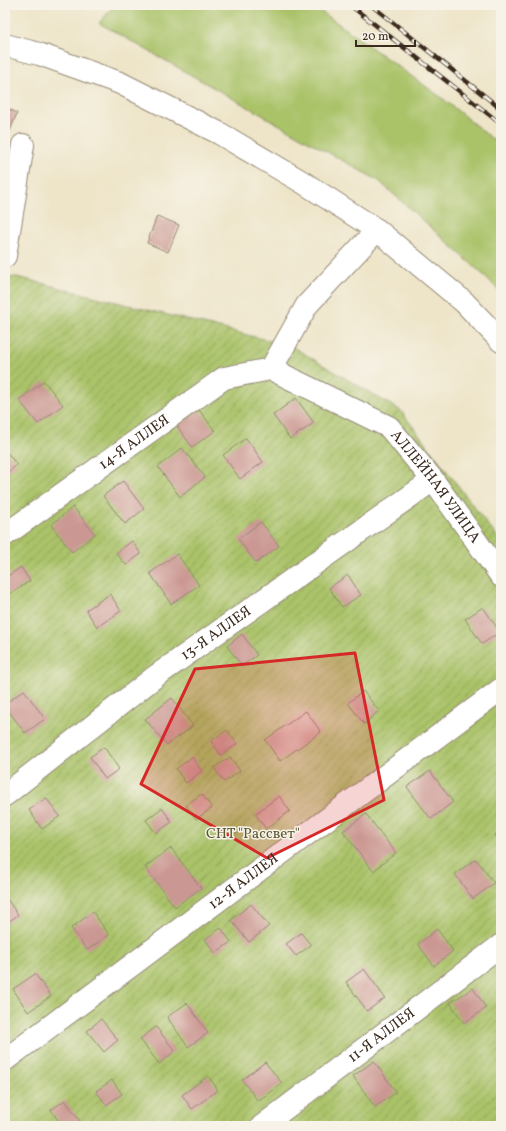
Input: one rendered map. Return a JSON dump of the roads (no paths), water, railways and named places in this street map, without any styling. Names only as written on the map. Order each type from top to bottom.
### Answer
[{"type":"street","points":[[5,46],[39,54],[120,83],[219,133],[304,183],[377,230],[464,302],[501,341]]},
{"type":"street","points":[[5,256],[23,145]]},
{"type":"street","points":[[271,369],[307,305],[377,230]]},
{"type":"street","name":"АЛЛЕЙНАЯ УЛИЦА","points":[[271,369],[389,427],[433,480],[501,576]]},
{"type":"street","name":"14-Я АЛЛЕЯ","points":[[5,535],[224,378],[271,369]]},
{"type":"street","name":"13-Я АЛЛЕЯ","points":[[5,795],[156,676],[433,480]]},
{"type":"street","name":"12-Я АЛЛЕЯ","points":[[5,1060],[501,689]]},
{"type":"street","name":"11-Я АЛЛЕЯ","points":[[262,1126],[501,945]]},
{"type":"railway","points":[[350,5],[501,124]]},
{"type":"railway","points":[[371,5],[501,109]]},
{"type":"park label","name":"СНТ \"Рассвет\"","points":[[253,834]]}]
